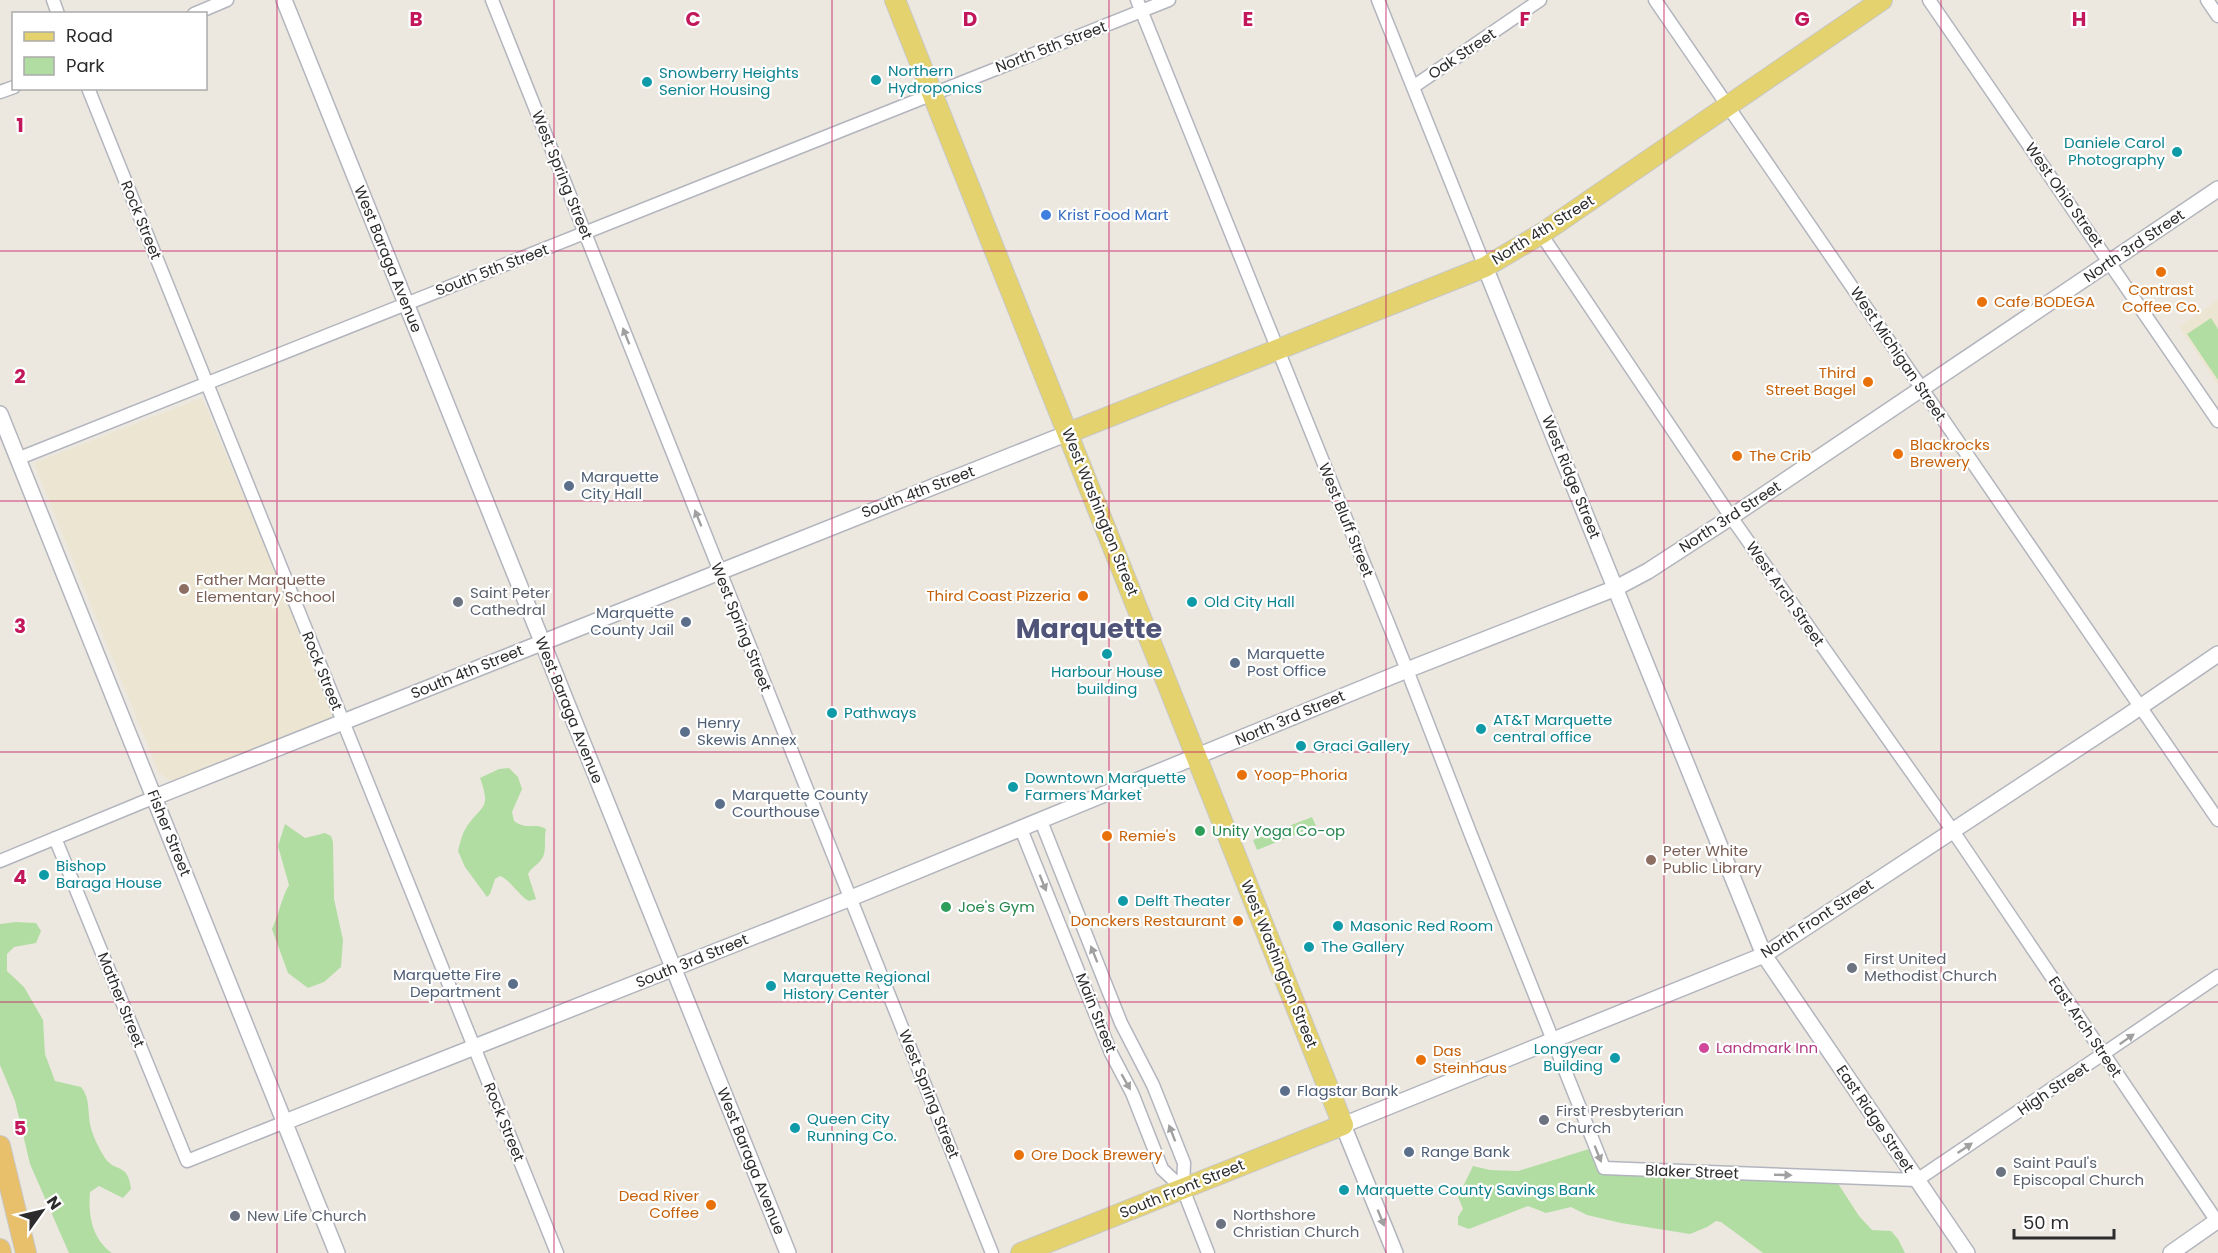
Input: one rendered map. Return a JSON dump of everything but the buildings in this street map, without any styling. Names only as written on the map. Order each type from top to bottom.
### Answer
[{"type":"highway","points":[[0,1146],[26,1253]]},
{"type":"main road","name":"West Washington Street","points":[[895,0],[1344,1125]]},
{"type":"main road","name":"North 4th Street","points":[[1068,433],[1485,267],[1541,234],[1882,0]]},
{"type":"main road","name":"South Front Street","points":[[1022,1253],[1344,1125]]},
{"type":"street","points":[[199,12],[227,0]]},
{"type":"street","name":"West Baraga Avenue","points":[[284,0],[788,1253]]},
{"type":"street","name":"West Spring Street","points":[[492,0],[992,1253]]},
{"type":"street","name":"North 5th Street","points":[[933,92],[1139,6],[1169,0]]},
{"type":"street","name":"West Ridge Street","points":[[1378,0],[1764,955]]},
{"type":"street","name":"Oak Street","points":[[1413,87],[1540,0]]},
{"type":"street","name":"West Michigan Street","points":[[1655,0],[2218,820]]},
{"type":"street","name":"West Ohio Street","points":[[1929,0],[2218,421]]},
{"type":"street","points":[[2206,0],[2218,16]]},
{"type":"street","name":"West Bluff Street","points":[[1139,6],[1407,670],[1552,1041]]},
{"type":"street","name":"Rock Street","points":[[89,90],[557,1253]]},
{"type":"street","name":"South 5th Street","points":[[17,459],[809,145],[933,92]]},
{"type":"street","name":"North 3rd Street","points":[[1196,758],[1407,670],[1616,588],[1648,571],[2218,189]]},
{"type":"street","name":"West Arch Street","points":[[1541,234],[1731,517],[1953,831]]},
{"type":"street","name":"Fisher Street","points":[[0,414],[337,1253]]},
{"type":"street","name":"South 4th Street","points":[[0,861],[541,642],[1068,433]]},
{"type":"street","name":"North Front Street","points":[[1344,1125],[1764,955],[2142,707],[2218,654]]},
{"type":"street","name":"South 3rd Street","points":[[187,1161],[851,898],[1196,758]]},
{"type":"street","name":"Main Street","points":[[1041,821],[1121,1023],[1153,1085],[1184,1163],[1183,1189],[1208,1253]]},
{"type":"street","name":"Main Street","points":[[1021,829],[1111,1053],[1132,1093],[1162,1169],[1183,1189]]},
{"type":"street","name":"East Arch Street","points":[[1953,831],[2103,1056],[2218,1221]]},
{"type":"street","name":"Mather Street","points":[[55,838],[187,1161]]},
{"type":"street","name":"East Ridge Street","points":[[1764,955],[1967,1253]]},
{"type":"street","name":"High Street","points":[[1917,1180],[2218,976]]},
{"type":"street","name":"Blaker Street","points":[[1552,1041],[1604,1168],[1917,1180]]},
{"type":"street","points":[[1344,1125],[1395,1253]]},
{"type":"street","points":[[2170,1253],[2218,1221]]},
{"type":"shaded area","points":[[2218,300],[2218,385],[2179,327]]},
{"type":"shaded area","name":"Father Marquette Elementary School","points":[[202,398],[337,716],[172,781],[159,773],[34,463]]},
{"type":"green space","points":[[2211,318],[2218,329],[2218,380],[2187,334]]},
{"type":"green space","points":[[509,768],[518,777],[522,789],[512,812],[514,821],[546,829],[543,857],[528,874],[536,899],[529,901],[500,876],[495,879],[487,897],[465,867],[458,851],[465,830],[485,802],[480,778],[499,769]]},
{"type":"green space","points":[[1312,817],[1316,826],[1257,850],[1253,840]]},
{"type":"green space","points":[[285,824],[305,838],[325,833],[331,836],[333,842],[334,899],[343,940],[341,967],[324,982],[308,988],[288,973],[272,929],[289,885],[278,846]]},
{"type":"green space","points":[[36,923],[41,931],[36,943],[14,947],[7,954],[7,971],[24,987],[43,1020],[45,1054],[55,1081],[81,1087],[88,1101],[91,1128],[99,1147],[109,1163],[124,1171],[129,1181],[131,1189],[123,1198],[99,1186],[90,1192],[93,1226],[100,1241],[112,1253],[69,1253],[30,1164],[15,1101],[0,1065],[0,924]]},
{"type":"green space","points":[[1589,1149],[1596,1167],[1604,1174],[1837,1182],[1859,1216],[1872,1230],[1891,1231],[1905,1253],[1763,1253],[1721,1222],[1716,1221],[1690,1234],[1621,1223],[1587,1215],[1571,1207],[1546,1213],[1528,1206],[1469,1229],[1458,1225],[1458,1217],[1463,1209],[1458,1197],[1473,1166],[1490,1170],[1518,1171]]},
{"type":"place","name":"Northern Hydroponics","points":[[876,80]]},
{"type":"place","name":"Snowberry Heights Senior Housing","points":[[647,82]]},
{"type":"place","name":"Daniele Carol Photography","points":[[2177,152]]},
{"type":"place","name":"Krist Food Mart","points":[[1046,215]]},
{"type":"place","name":"Contrast Coffee Co.","points":[[2161,272]]},
{"type":"place","name":"Cafe BODEGA","points":[[1982,302]]},
{"type":"place","name":"Third Street Bagel","points":[[1868,382]]},
{"type":"place","name":"Blackrocks Brewery","points":[[1898,454]]},
{"type":"place","name":"The Crib","points":[[1737,456]]},
{"type":"place","name":"Marquette City Hall","points":[[569,486]]},
{"type":"place","name":"Father Marquette Elementary School","points":[[184,589]]},
{"type":"place","name":"Third Coast Pizzeria","points":[[1083,596]]},
{"type":"place","name":"Saint Peter Cathedral","points":[[458,602]]},
{"type":"place","name":"Old City Hall","points":[[1192,602]]},
{"type":"place","name":"Marquette County Jail","points":[[686,622]]},
{"type":"place","name":"Harbour House building","points":[[1107,654]]},
{"type":"place","name":"Marquette Post Office","points":[[1235,663]]},
{"type":"place","name":"Pathways","points":[[832,713]]},
{"type":"place","name":"AT&T Marquette central office","points":[[1481,729]]},
{"type":"place","name":"Henry Skewis Annex","points":[[685,732]]},
{"type":"place","name":"Graci Gallery","points":[[1301,746]]},
{"type":"place","name":"Yoop-Phoria","points":[[1242,775]]},
{"type":"place","name":"Downtown Marquette Farmers Market","points":[[1013,787]]},
{"type":"place","name":"Marquette County Courthouse","points":[[720,804]]},
{"type":"place","name":"Unity Yoga Co-op","points":[[1200,831]]},
{"type":"place","name":"Remie's","points":[[1107,836]]},
{"type":"place","name":"Peter White Public Library","points":[[1651,860]]},
{"type":"place","name":"Bishop Baraga House","points":[[44,875]]},
{"type":"place","name":"Delft Theater","points":[[1123,901]]},
{"type":"place","name":"Joe's Gym","points":[[946,907]]},
{"type":"place","name":"Donckers Restaurant","points":[[1238,921]]},
{"type":"place","name":"Masonic Red Room","points":[[1338,926]]},
{"type":"place","name":"The Gallery","points":[[1309,947]]},
{"type":"place","name":"First United Methodist Church","points":[[1852,968]]},
{"type":"place","name":"Marquette Fire Department","points":[[513,984]]},
{"type":"place","name":"Marquette Regional History Center","points":[[771,986]]},
{"type":"place","name":"Landmark Inn","points":[[1704,1048]]},
{"type":"place","name":"Longyear Building","points":[[1615,1058]]},
{"type":"place","name":"Das Steinhaus","points":[[1421,1060]]},
{"type":"place","name":"Flagstar Bank","points":[[1285,1091]]},
{"type":"place","name":"First Presbyterian Church","points":[[1544,1120]]},
{"type":"place","name":"Queen City Running Co.","points":[[795,1128]]},
{"type":"place","name":"Range Bank","points":[[1409,1152]]},
{"type":"place","name":"Ore Dock Brewery","points":[[1019,1155]]},
{"type":"place","name":"Saint Paul's Episcopal Church","points":[[2001,1172]]},
{"type":"place","name":"Marquette County Savings Bank","points":[[1344,1190]]},
{"type":"place","name":"Dead River Coffee","points":[[711,1205]]},
{"type":"place","name":"New Life Church","points":[[235,1216]]},
{"type":"place","name":"Northshore Christian Church","points":[[1221,1224]]},
{"type":"district","name":"Marquette","points":[[1089,629]]}]
